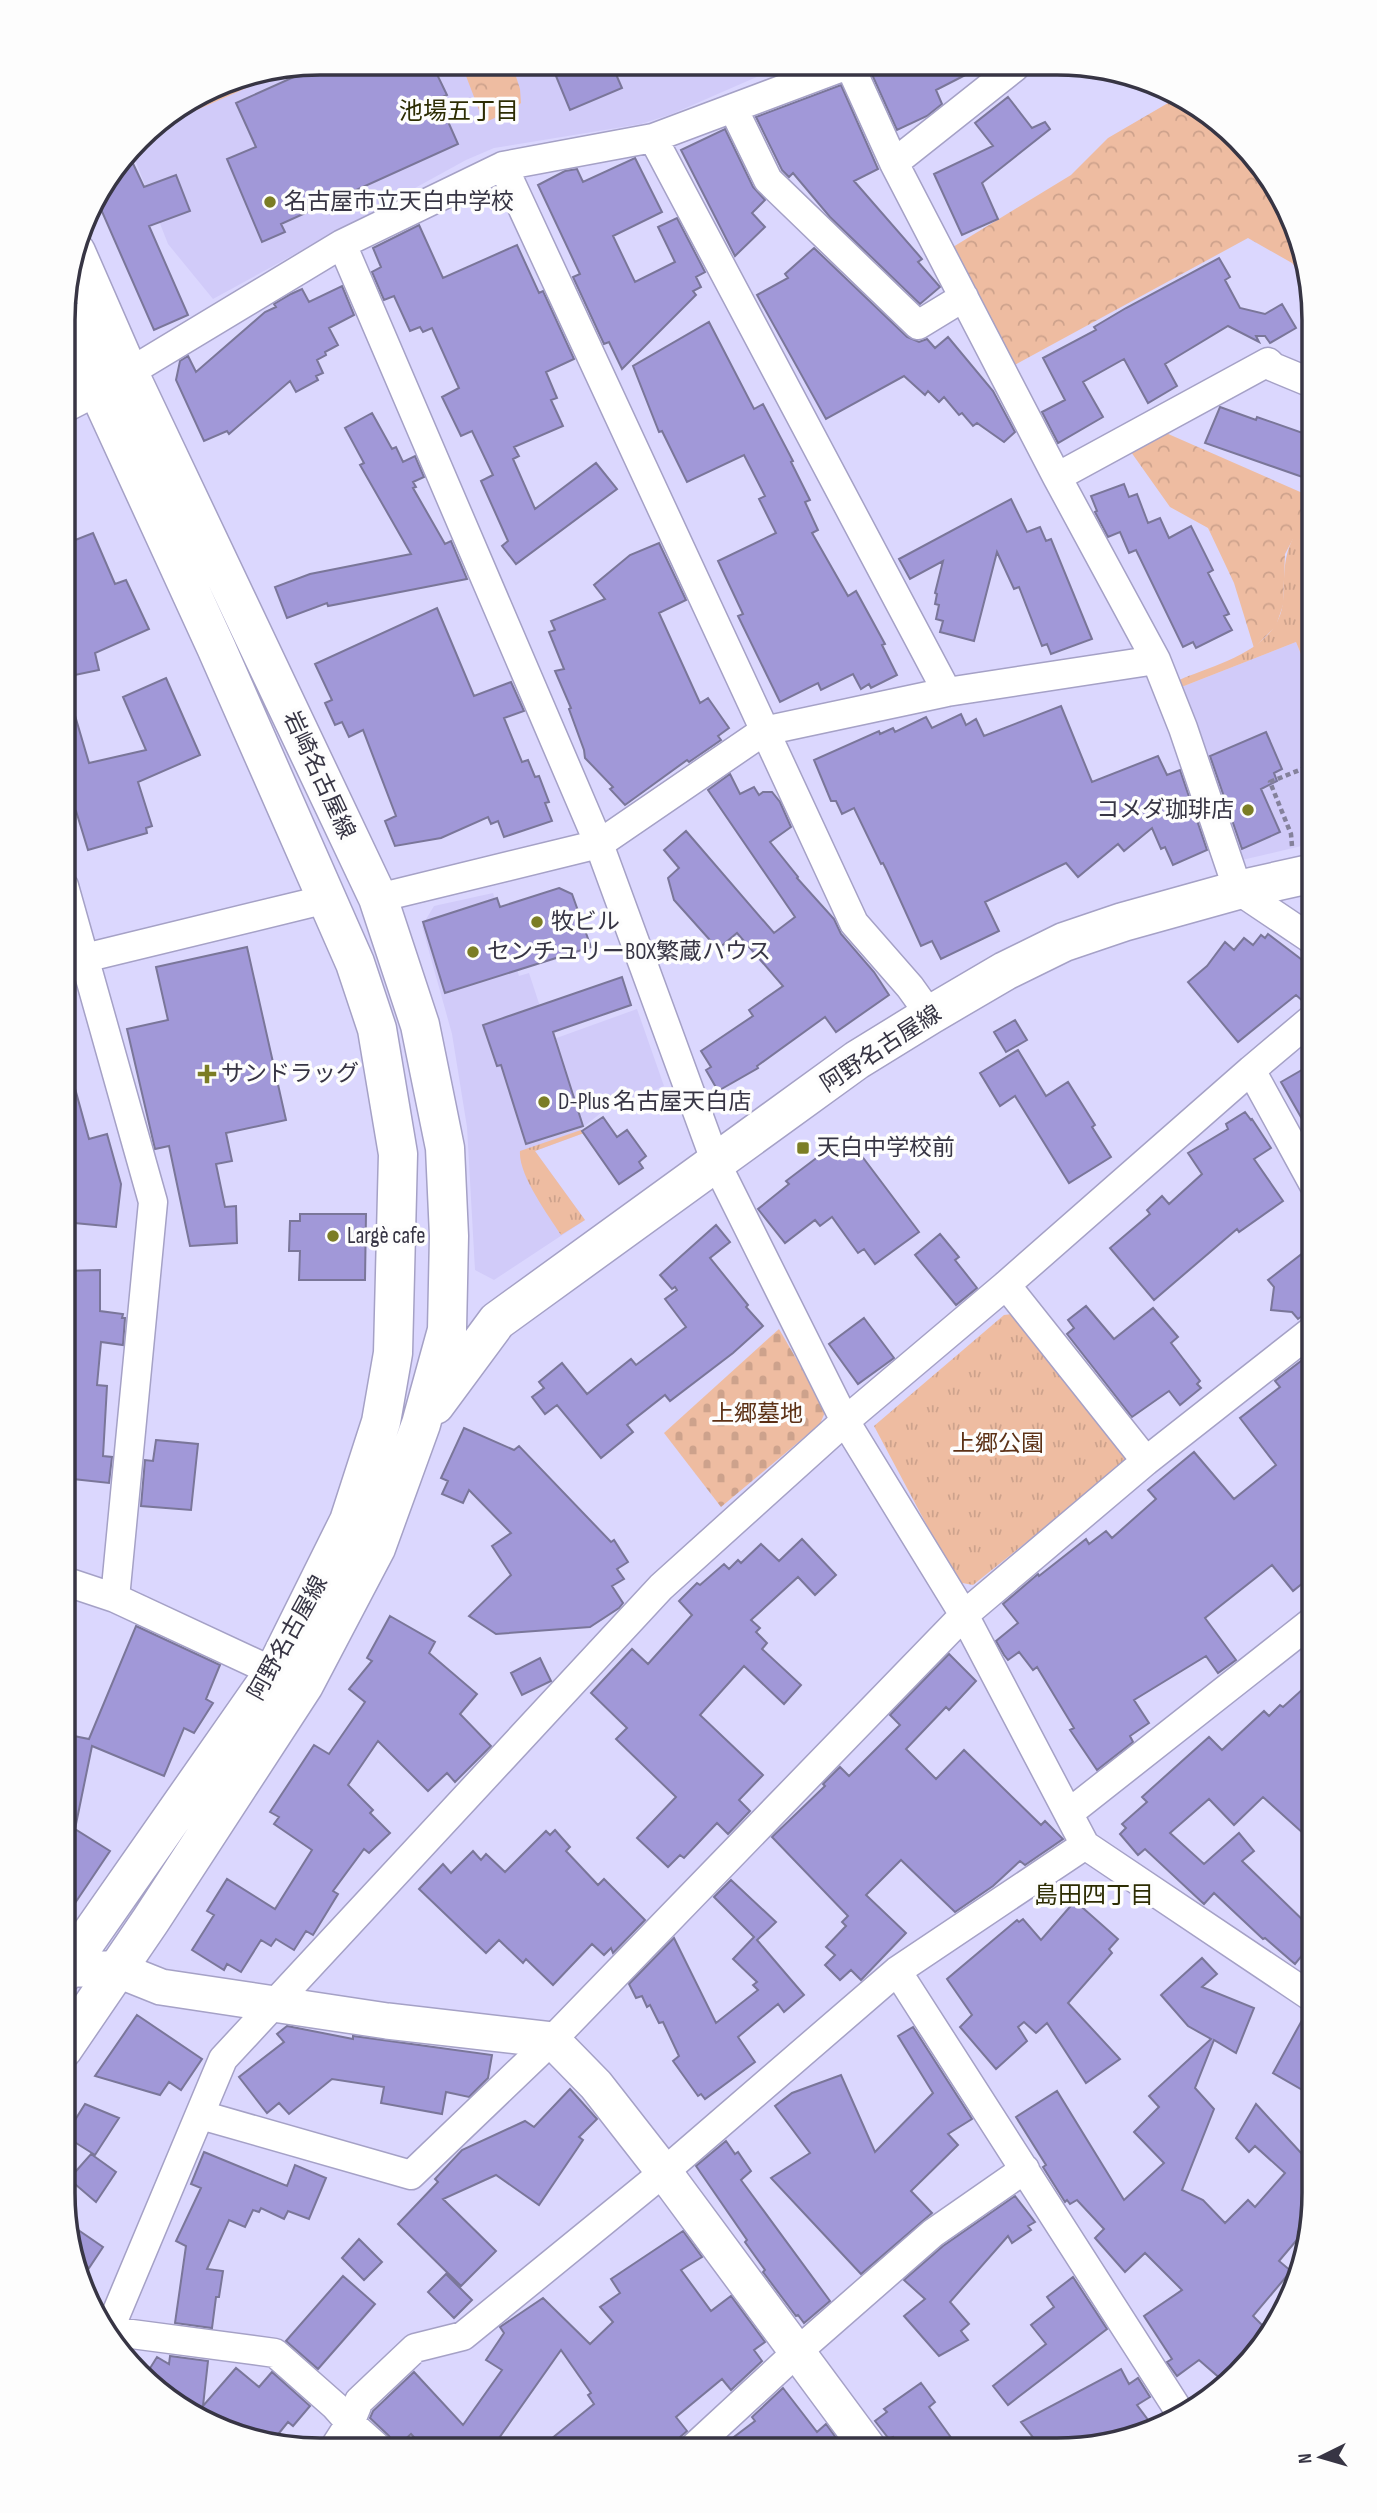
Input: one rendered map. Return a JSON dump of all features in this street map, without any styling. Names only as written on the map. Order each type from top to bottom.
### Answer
[{"type":"main road","name":"岩崎名古屋線","points":[[81,269],[114,381],[355,963],[377,1029],[398,1154],[395,1310]]},
{"type":"main road","name":"岩崎名古屋線","points":[[75,331],[114,381],[378,898],[420,1025],[445,1148],[449,1236],[447,1329]]},
{"type":"main road","name":"阿野名古屋線","points":[[421,1424],[496,1321],[857,1060],[1005,971],[1064,942],[1123,922],[1238,890],[1302,861]]},
{"type":"main road","name":"阿野名古屋線","points":[[75,1954],[274,1672],[349,1521],[381,1422],[393,1353],[395,1310],[447,1329],[496,1321]]},
{"type":"main road","name":"阿野名古屋線","points":[[75,2031],[151,1920],[304,1685],[376,1548],[421,1424],[447,1329]]},
{"type":"street","points":[[75,402],[342,244],[503,166],[653,138],[822,75]]},
{"type":"street","points":[[851,75],[894,163],[1057,477],[1156,660],[1183,728],[1238,890],[1302,933]]},
{"type":"street","points":[[894,163],[1005,75]]},
{"type":"street","points":[[733,108],[768,180],[918,325],[964,297]]},
{"type":"street","points":[[653,138],[947,692]]},
{"type":"street","points":[[503,166],[854,923],[930,1015]]},
{"type":"street","points":[[342,244],[599,844],[716,1163],[845,1421],[964,1615],[1085,1845],[1301,1989]]},
{"type":"street","points":[[1057,477],[1268,362],[1302,378]]},
{"type":"street","points":[[378,898],[599,844],[764,731],[947,692],[1156,660]]},
{"type":"street","points":[[115,1598],[153,1202],[75,961],[327,899]]},
{"type":"street","points":[[111,2319],[223,2059],[661,1587],[845,1421],[1006,1285],[1302,1027]]},
{"type":"street","points":[[1251,1070],[1302,1162]]},
{"type":"street","points":[[1006,1285],[1146,1461]]},
{"type":"street","points":[[201,2115],[411,2175],[552,2040],[964,1615],[1146,1461],[1301,1339]]},
{"type":"street","points":[[75,1585],[115,1598],[274,1672]]},
{"type":"street","points":[[1069,1813],[1301,1630]]},
{"type":"street","points":[[341,2438],[351,2423],[359,2401],[415,2348],[463,2336],[664,2172],[897,1971],[1085,1845]]},
{"type":"street","points":[[75,1970],[116,1969],[162,1987],[387,2021],[552,2040],[596,2085],[664,2172],[861,2438]]},
{"type":"street","points":[[897,1971],[1176,2406]]},
{"type":"street","points":[[704,2438],[933,2233],[1025,2169]]},
{"type":"street","points":[[119,2332],[275,2353],[367,2438]]},
{"type":"path","points":[[1302,769],[1270,782],[1302,857]]},
{"type":"shaded area","name":"名古屋市立天白中学校","points":[[760,75],[672,114],[641,124],[494,148],[466,160],[213,299],[168,244],[135,160],[159,136],[184,117],[242,88],[305,76]]},
{"type":"shaded area","points":[[1296,642],[1302,656],[1302,846],[1242,860],[1179,688]]},
{"type":"shaded area","points":[[493,893],[519,976],[529,973],[551,1040],[637,1009],[664,1086],[602,1112],[581,1129],[584,1133],[535,1151],[585,1220],[494,1280],[475,1270],[467,1127],[452,1034],[422,926],[434,906]]},
{"type":"green space","points":[[466,76],[516,76],[521,103],[484,123]]},
{"type":"green space","points":[[253,85],[191,113],[227,94]]},
{"type":"green space","points":[[1168,103],[1193,117],[1230,147],[1260,184],[1283,227],[1296,268],[1292,263],[1248,238],[1011,367],[953,247],[1071,175],[1108,138]]},
{"type":"green space","points":[[1166,433],[1302,493],[1302,540],[1293,539],[1285,554],[1283,605],[1276,626],[1254,648],[1234,583],[1208,528],[1170,507],[1131,452]]},
{"type":"green space","points":[[1293,538],[1302,540],[1302,656],[1296,642],[1179,688],[1177,681],[1243,653],[1258,644],[1270,632],[1279,618],[1283,601],[1289,546]]},
{"type":"green space","points":[[581,1130],[584,1133],[535,1151],[585,1220],[561,1235],[529,1182],[520,1151]]},
{"type":"green space","name":"上郷公園","points":[[1019,1313],[1125,1448],[1125,1463],[973,1585],[957,1582],[874,1426],[1004,1315]]},
{"type":"green space","name":"上郷墓地","points":[[779,1329],[826,1410],[820,1424],[721,1507],[664,1433]]},
{"type":"building","points":[[872,75],[965,75],[936,90],[942,104],[927,116],[897,130]]},
{"type":"building","points":[[438,76],[447,95],[438,99],[458,144],[281,224],[285,232],[262,242],[227,159],[256,147],[236,103],[295,77]]},
{"type":"building","points":[[556,76],[617,76],[622,88],[570,110]]},
{"type":"building","points":[[841,85],[878,169],[854,181],[922,259],[918,262],[940,287],[920,304],[830,217],[793,173],[789,177],[782,170],[756,117]]},
{"type":"building","points":[[1008,97],[1032,128],[1045,122],[1050,129],[982,183],[998,219],[962,235],[934,174],[993,146],[975,123]]},
{"type":"building","points":[[725,129],[753,187],[765,200],[752,213],[765,227],[735,256],[681,150]]},
{"type":"building","points":[[635,158],[662,212],[613,236],[635,282],[675,262],[658,227],[677,218],[705,272],[696,277],[701,287],[693,291],[696,295],[622,369],[609,342],[604,344],[573,277],[580,274],[538,185],[565,171],[577,169],[583,182]]},
{"type":"building","points":[[133,163],[144,187],[176,175],[190,211],[149,226],[188,315],[154,330],[102,211]]},
{"type":"building","points":[[419,225],[443,278],[517,245],[539,293],[543,291],[574,359],[546,372],[557,398],[551,400],[563,426],[514,447],[519,456],[513,459],[535,509],[596,463],[617,489],[516,564],[502,546],[508,541],[481,481],[493,475],[472,431],[461,436],[442,397],[459,388],[432,328],[423,332],[420,327],[410,331],[394,296],[384,300],[372,272],[381,267],[373,248]]},
{"type":"building","points":[[814,248],[907,337],[919,342],[927,339],[935,348],[948,337],[993,391],[1015,432],[1004,442],[977,423],[973,426],[962,413],[959,415],[944,397],[939,402],[928,391],[925,395],[904,376],[826,419],[757,295],[788,278],[785,274]]},
{"type":"building","points":[[1219,258],[1230,277],[1225,280],[1240,308],[1265,314],[1282,304],[1296,328],[1270,343],[1265,336],[1256,336],[1259,342],[1228,326],[1165,364],[1177,386],[1148,403],[1124,359],[1083,382],[1103,417],[1058,443],[1042,412],[1065,400],[1043,358],[1096,330],[1094,327],[1126,308]]},
{"type":"building","points":[[342,286],[354,315],[329,328],[338,345],[317,360],[323,373],[316,376],[318,380],[296,392],[290,381],[229,434],[227,431],[204,441],[176,380],[180,361],[188,356],[196,372],[265,312],[276,307],[274,304],[302,289],[309,302]]},
{"type":"building","points":[[709,322],[754,409],[763,404],[793,461],[791,462],[810,500],[805,502],[818,530],[812,533],[848,596],[856,591],[885,644],[882,645],[897,675],[871,688],[869,684],[861,689],[853,674],[821,690],[818,683],[780,702],[738,616],[743,614],[718,561],[776,533],[759,499],[765,496],[744,455],[687,482],[662,431],[659,432],[633,366]]},
{"type":"building","points":[[1220,407],[1256,420],[1257,417],[1302,433],[1302,477],[1205,443]]},
{"type":"building","points":[[372,413],[392,449],[396,447],[403,462],[415,456],[424,477],[413,482],[416,487],[413,488],[445,544],[451,541],[467,579],[328,606],[327,603],[287,618],[275,587],[310,574],[411,554],[360,465],[364,463],[345,428]]},
{"type":"building","points":[[1124,484],[1129,497],[1137,494],[1148,523],[1160,518],[1169,538],[1191,526],[1213,570],[1208,573],[1229,614],[1224,616],[1232,630],[1196,648],[1193,642],[1183,647],[1136,550],[1129,553],[1120,532],[1108,537],[1095,512],[1097,511],[1091,496]]},
{"type":"building","points":[[1011,499],[1027,532],[1040,527],[1046,541],[1051,539],[1092,639],[1051,654],[1047,644],[1042,646],[1019,587],[1014,589],[997,552],[974,641],[940,632],[943,621],[936,619],[939,605],[935,604],[935,593],[943,561],[910,579],[899,559]]},
{"type":"building","points":[[93,533],[115,584],[126,580],[149,629],[95,653],[99,670],[75,675],[75,540]]},
{"type":"building","points":[[659,543],[686,600],[659,613],[700,703],[708,698],[729,728],[718,736],[721,740],[689,762],[687,760],[625,805],[610,789],[613,787],[585,758],[569,709],[571,708],[555,671],[564,669],[549,632],[555,630],[551,621],[605,599],[594,585],[630,555]]},
{"type":"building","points":[[437,608],[474,696],[511,682],[524,711],[504,718],[522,762],[528,760],[535,777],[539,776],[549,802],[545,803],[552,821],[504,837],[498,821],[491,824],[488,817],[441,838],[395,846],[385,821],[396,816],[363,730],[349,737],[342,722],[335,725],[325,703],[332,700],[315,664]]},
{"type":"building","points":[[166,678],[200,755],[138,782],[152,826],[146,828],[147,833],[88,850],[75,811],[75,716],[89,763],[146,750],[123,697]]},
{"type":"building","points":[[1061,706],[1092,782],[1158,756],[1167,775],[1180,770],[1207,850],[1173,865],[1165,847],[1161,849],[1152,828],[1124,851],[1118,844],[1078,877],[1066,863],[985,902],[999,931],[941,959],[932,941],[921,946],[887,871],[854,808],[842,814],[836,801],[831,801],[814,760],[879,731],[880,734],[893,728],[895,732],[926,717],[932,728],[961,714],[966,725],[976,719],[984,736]]},
{"type":"building","name":"コメダ珈琲店","points":[[1266,732],[1282,769],[1274,773],[1277,781],[1261,789],[1280,832],[1242,849],[1210,756]]},
{"type":"building","points":[[730,774],[740,794],[754,787],[759,795],[772,792],[780,802],[791,827],[770,842],[797,878],[834,919],[841,934],[874,972],[889,995],[836,1032],[825,1017],[757,1066],[758,1068],[718,1091],[706,1070],[711,1067],[701,1051],[753,1016],[749,1010],[783,986],[737,933],[718,949],[674,900],[668,878],[679,868],[664,850],[686,831],[774,933],[795,917],[708,790]]},
{"type":"building","points":[[559,888],[572,894],[591,947],[445,993],[423,922],[497,898],[500,907]]},
{"type":"building","points":[[1268,934],[1302,960],[1302,1000],[1296,995],[1238,1042],[1188,982],[1207,966],[1225,942],[1234,950],[1244,938],[1253,945],[1261,935],[1265,938]]},
{"type":"building","name":"サンドラッグ","points":[[247,947],[286,1120],[226,1133],[232,1161],[216,1164],[225,1207],[236,1206],[237,1243],[190,1246],[169,1146],[155,1149],[127,1029],[168,1020],[156,967]]},
{"type":"building","points":[[622,977],[631,1005],[553,1032],[583,1126],[526,1144],[501,1065],[497,1066],[483,1025]]},
{"type":"building","points":[[1015,1020],[1027,1040],[1006,1052],[994,1032]]},
{"type":"building","points":[[1018,1050],[1046,1096],[1068,1082],[1111,1157],[1069,1183],[1015,1096],[1000,1106],[980,1073]]},
{"type":"building","points":[[1302,1070],[1302,1118],[1281,1082]]},
{"type":"building","points":[[75,1088],[89,1139],[107,1134],[121,1184],[116,1227],[75,1223]]},
{"type":"building","points":[[1245,1112],[1271,1148],[1254,1159],[1283,1201],[1239,1232],[1237,1229],[1154,1300],[1110,1248],[1150,1214],[1147,1210],[1162,1196],[1169,1204],[1202,1174],[1188,1153],[1228,1129],[1226,1124]]},
{"type":"building","points":[[603,1117],[617,1137],[627,1130],[646,1156],[639,1162],[643,1168],[619,1184],[582,1131]]},
{"type":"building","points":[[849,1139],[919,1232],[875,1264],[864,1249],[858,1253],[832,1217],[820,1226],[815,1220],[785,1243],[758,1209],[789,1184],[786,1181],[823,1153],[825,1157]]},
{"type":"building","name":"Largè cafe","points":[[300,1214],[366,1214],[365,1280],[299,1280],[300,1251],[289,1251],[290,1221],[300,1221]]},
{"type":"building","points":[[716,1225],[730,1242],[710,1258],[763,1326],[733,1353],[670,1401],[665,1395],[627,1425],[633,1432],[601,1458],[557,1405],[545,1414],[532,1397],[544,1388],[539,1382],[562,1363],[587,1394],[631,1359],[636,1365],[686,1327],[665,1299],[677,1290],[675,1287],[672,1289],[660,1275]]},
{"type":"building","points":[[940,1234],[959,1257],[955,1260],[977,1288],[956,1305],[915,1255]]},
{"type":"building","points":[[1302,1254],[1301,1316],[1298,1319],[1292,1312],[1271,1310],[1274,1287],[1268,1280]]},
{"type":"building","points":[[100,1270],[100,1311],[123,1314],[122,1318],[125,1318],[123,1345],[101,1342],[97,1385],[107,1386],[103,1456],[112,1457],[109,1483],[75,1479],[75,1271]]},
{"type":"building","points":[[1086,1306],[1114,1339],[1153,1308],[1178,1337],[1171,1343],[1200,1381],[1197,1384],[1201,1388],[1180,1405],[1169,1391],[1132,1417],[1067,1334],[1074,1328],[1068,1320]]},
{"type":"building","points":[[864,1318],[894,1358],[858,1384],[829,1344]]},
{"type":"building","points":[[1301,1361],[1301,1584],[1293,1591],[1272,1565],[1205,1618],[1236,1660],[1218,1673],[1206,1656],[1134,1700],[1149,1723],[1130,1736],[1133,1742],[1097,1770],[1070,1730],[1074,1728],[1037,1667],[1033,1670],[1019,1652],[1008,1660],[996,1641],[1018,1623],[1003,1604],[1086,1539],[1089,1544],[1106,1531],[1112,1538],[1156,1499],[1148,1490],[1194,1452],[1234,1499],[1276,1465],[1240,1418],[1280,1387],[1275,1381]]},
{"type":"building","points":[[464,1428],[514,1450],[519,1446],[611,1542],[614,1540],[628,1562],[617,1569],[624,1579],[612,1586],[623,1603],[619,1608],[590,1627],[496,1634],[469,1616],[511,1575],[492,1546],[511,1533],[469,1490],[463,1503],[442,1494],[448,1481],[441,1478]]},
{"type":"building","points":[[156,1440],[198,1444],[191,1510],[141,1506],[145,1460],[153,1461]]},
{"type":"building","points":[[802,1539],[836,1575],[815,1595],[798,1577],[751,1620],[760,1628],[756,1632],[767,1643],[762,1649],[801,1685],[784,1704],[744,1666],[700,1715],[763,1775],[739,1800],[750,1811],[728,1834],[717,1823],[684,1858],[680,1855],[668,1867],[637,1838],[676,1797],[616,1739],[627,1728],[591,1693],[632,1649],[648,1664],[692,1615],[679,1601],[697,1583],[700,1585],[724,1564],[729,1569],[738,1560],[741,1563],[761,1544],[779,1561]]},
{"type":"building","points":[[390,1616],[435,1642],[429,1653],[477,1694],[460,1714],[491,1746],[455,1782],[447,1773],[428,1791],[378,1741],[348,1785],[373,1810],[370,1813],[390,1833],[369,1853],[364,1849],[333,1891],[338,1894],[313,1935],[306,1931],[294,1950],[276,1939],[271,1946],[261,1940],[241,1972],[227,1964],[224,1970],[192,1950],[214,1915],[207,1911],[227,1879],[275,1909],[312,1850],[274,1824],[279,1817],[270,1812],[314,1745],[329,1754],[365,1702],[349,1689],[372,1661],[367,1658]]},
{"type":"building","points":[[136,1626],[220,1665],[206,1699],[213,1703],[194,1733],[184,1728],[164,1776],[92,1746],[75,1829],[75,1736],[89,1739]]},
{"type":"building","points":[[949,1654],[976,1681],[949,1710],[946,1707],[906,1749],[936,1779],[964,1750],[1041,1825],[1045,1821],[1063,1839],[1025,1865],[1020,1861],[993,1886],[955,1912],[901,1860],[866,1895],[906,1933],[861,1980],[851,1970],[840,1980],[825,1965],[835,1955],[826,1947],[846,1926],[842,1922],[848,1916],[772,1837],[825,1786],[823,1784],[840,1767],[849,1776],[900,1725],[890,1715]]},
{"type":"building","points":[[540,1658],[551,1681],[522,1695],[511,1673]]},
{"type":"building","points":[[1301,1690],[1301,1831],[1263,1797],[1234,1825],[1209,1799],[1170,1833],[1204,1864],[1239,1833],[1254,1851],[1242,1861],[1301,1918],[1301,1957],[1295,1964],[1263,1939],[1214,1893],[1204,1904],[1145,1849],[1138,1855],[1120,1834],[1126,1828],[1122,1824],[1147,1802],[1142,1797],[1209,1737],[1222,1750],[1264,1711],[1269,1716],[1280,1705],[1283,1707]]},
{"type":"building","points":[[75,1829],[110,1851],[75,1903]]},
{"type":"building","points":[[555,1830],[570,1847],[566,1851],[598,1885],[604,1879],[645,1920],[613,1953],[611,1948],[604,1955],[592,1944],[553,1985],[526,1959],[523,1963],[499,1940],[486,1953],[419,1889],[443,1864],[451,1873],[473,1851],[481,1860],[486,1854],[505,1872],[546,1831],[550,1835]]},
{"type":"building","points":[[731,1880],[776,1922],[757,1940],[804,1995],[784,2012],[778,2004],[738,2037],[755,2062],[705,2099],[701,2094],[698,2096],[673,2061],[679,2056],[663,2022],[659,2023],[642,1996],[636,1998],[629,1984],[674,1938],[716,2023],[758,1990],[753,1985],[757,1982],[733,1959],[754,1937],[714,1897]]},
{"type":"building","points":[[1075,1901],[1118,1939],[1109,1949],[1112,1953],[1068,2003],[1120,2059],[1086,2083],[1047,2023],[1036,2033],[1024,2022],[1018,2027],[1027,2041],[996,2069],[960,2027],[972,2015],[947,1979],[1017,1920],[1019,1922],[1023,1919],[1041,1940]]},
{"type":"building","points":[[1202,1958],[1217,1974],[1202,1987],[1254,2008],[1236,2053],[1214,2040],[1195,2088],[1214,2109],[1182,2190],[1203,2200],[1225,2223],[1248,2200],[1255,2207],[1285,2173],[1255,2146],[1249,2152],[1236,2138],[1256,2104],[1301,2153],[1301,2208],[1297,2240],[1279,2261],[1289,2271],[1253,2316],[1262,2325],[1260,2329],[1241,2354],[1218,2377],[1199,2360],[1177,2376],[1167,2362],[1172,2359],[1144,2316],[1182,2290],[1145,2253],[1125,2272],[1095,2238],[1104,2229],[1077,2200],[1070,2204],[1067,2200],[1065,2202],[1016,2117],[1057,2091],[1124,2200],[1164,2163],[1134,2132],[1159,2107],[1149,2096],[1211,2039],[1188,2026],[1161,1995]]},
{"type":"building","points":[[137,2015],[202,2059],[181,2090],[169,2082],[160,2095],[95,2076]]},
{"type":"building","points":[[1301,2022],[1301,2089],[1273,2073]]},
{"type":"building","points":[[287,2026],[353,2039],[353,2036],[492,2055],[488,2078],[469,2097],[446,2092],[442,2114],[381,2103],[384,2087],[332,2079],[289,2114],[279,2103],[267,2113],[239,2077],[284,2042],[277,2034]]},
{"type":"building","points":[[913,2027],[972,2119],[948,2134],[958,2145],[911,2191],[932,2213],[861,2274],[771,2178],[810,2153],[775,2106],[792,2093],[841,2075],[875,2152],[933,2093],[898,2036]]},
{"type":"building","points":[[570,2089],[597,2119],[579,2137],[583,2140],[539,2205],[496,2175],[443,2199],[496,2251],[461,2286],[398,2224],[438,2182],[435,2179],[462,2150],[525,2121],[534,2127]]},
{"type":"building","points":[[85,2104],[119,2118],[95,2155],[75,2142],[75,2120]]},
{"type":"building","points":[[726,2141],[735,2154],[738,2152],[751,2171],[741,2180],[830,2301],[804,2323],[763,2272],[765,2270],[745,2242],[747,2240],[696,2166]]},
{"type":"building","points":[[204,2152],[287,2186],[295,2165],[326,2178],[309,2219],[288,2211],[284,2219],[261,2208],[259,2212],[253,2210],[245,2227],[229,2220],[207,2269],[223,2271],[212,2328],[175,2323],[186,2246],[176,2241],[201,2188],[191,2184]]},
{"type":"building","points":[[91,2154],[116,2172],[96,2202],[75,2184],[75,2172]]},
{"type":"building","points":[[1015,2196],[1035,2222],[1028,2226],[1031,2230],[1012,2243],[1008,2236],[950,2302],[969,2324],[961,2331],[968,2340],[939,2356],[904,2316],[925,2299],[904,2280],[943,2246]]},
{"type":"building","points":[[78,2230],[103,2247],[89,2268],[87,2267]]},
{"type":"building","points":[[683,2231],[702,2257],[681,2270],[711,2311],[731,2296],[765,2342],[754,2350],[762,2361],[731,2390],[722,2379],[676,2417],[687,2431],[680,2438],[552,2438],[594,2404],[588,2395],[591,2393],[561,2350],[499,2438],[415,2438],[411,2434],[407,2438],[390,2438],[370,2418],[373,2411],[414,2372],[463,2425],[502,2370],[486,2360],[504,2333],[500,2327],[543,2298],[590,2344],[613,2322],[600,2307],[620,2293],[611,2279]]},
{"type":"building","points":[[359,2239],[382,2262],[364,2280],[342,2258]]},
{"type":"building","points":[[446,2274],[472,2300],[454,2318],[428,2292]]},
{"type":"building","points":[[343,2276],[375,2304],[318,2369],[286,2341]]},
{"type":"building","points":[[1073,2277],[1107,2329],[1008,2405],[993,2386],[1046,2344],[1031,2325],[1054,2307],[1047,2297]]},
{"type":"building","points":[[170,2356],[208,2361],[203,2406],[236,2368],[259,2387],[272,2372],[310,2406],[293,2426],[288,2422],[278,2434],[242,2425],[198,2405],[150,2369],[157,2357],[169,2364]]},
{"type":"building","points":[[1121,2369],[1129,2384],[1138,2378],[1150,2397],[1137,2405],[1148,2420],[1104,2433],[1034,2438],[1021,2422]]},
{"type":"building","points":[[921,2383],[935,2402],[929,2407],[951,2438],[888,2438],[875,2421],[887,2412],[884,2409]]},
{"type":"building","points":[[783,2388],[817,2432],[826,2424],[836,2438],[733,2438],[755,2421],[752,2417]]},
{"type":"place","name":"名古屋市立天白中学校","points":[[270,202]]},
{"type":"place","name":"コメダ珈琲店","points":[[1248,810]]},
{"type":"place","name":"牧ビル","points":[[537,922]]},
{"type":"place","name":"センチュリーBOX繁蔵ハウス","points":[[473,952]]},
{"type":"place","name":"サンドラッグ","points":[[207,1074]]},
{"type":"place","name":"D-Plus 名古屋天白店","points":[[544,1102]]},
{"type":"place","name":"天白中学校前","points":[[803,1148]]},
{"type":"place","name":"Largè cafe","points":[[333,1236]]},
{"type":"district","name":"池場五丁目","points":[[459,111]]},
{"type":"district","name":"島田四丁目","points":[[1094,1895]]}]
